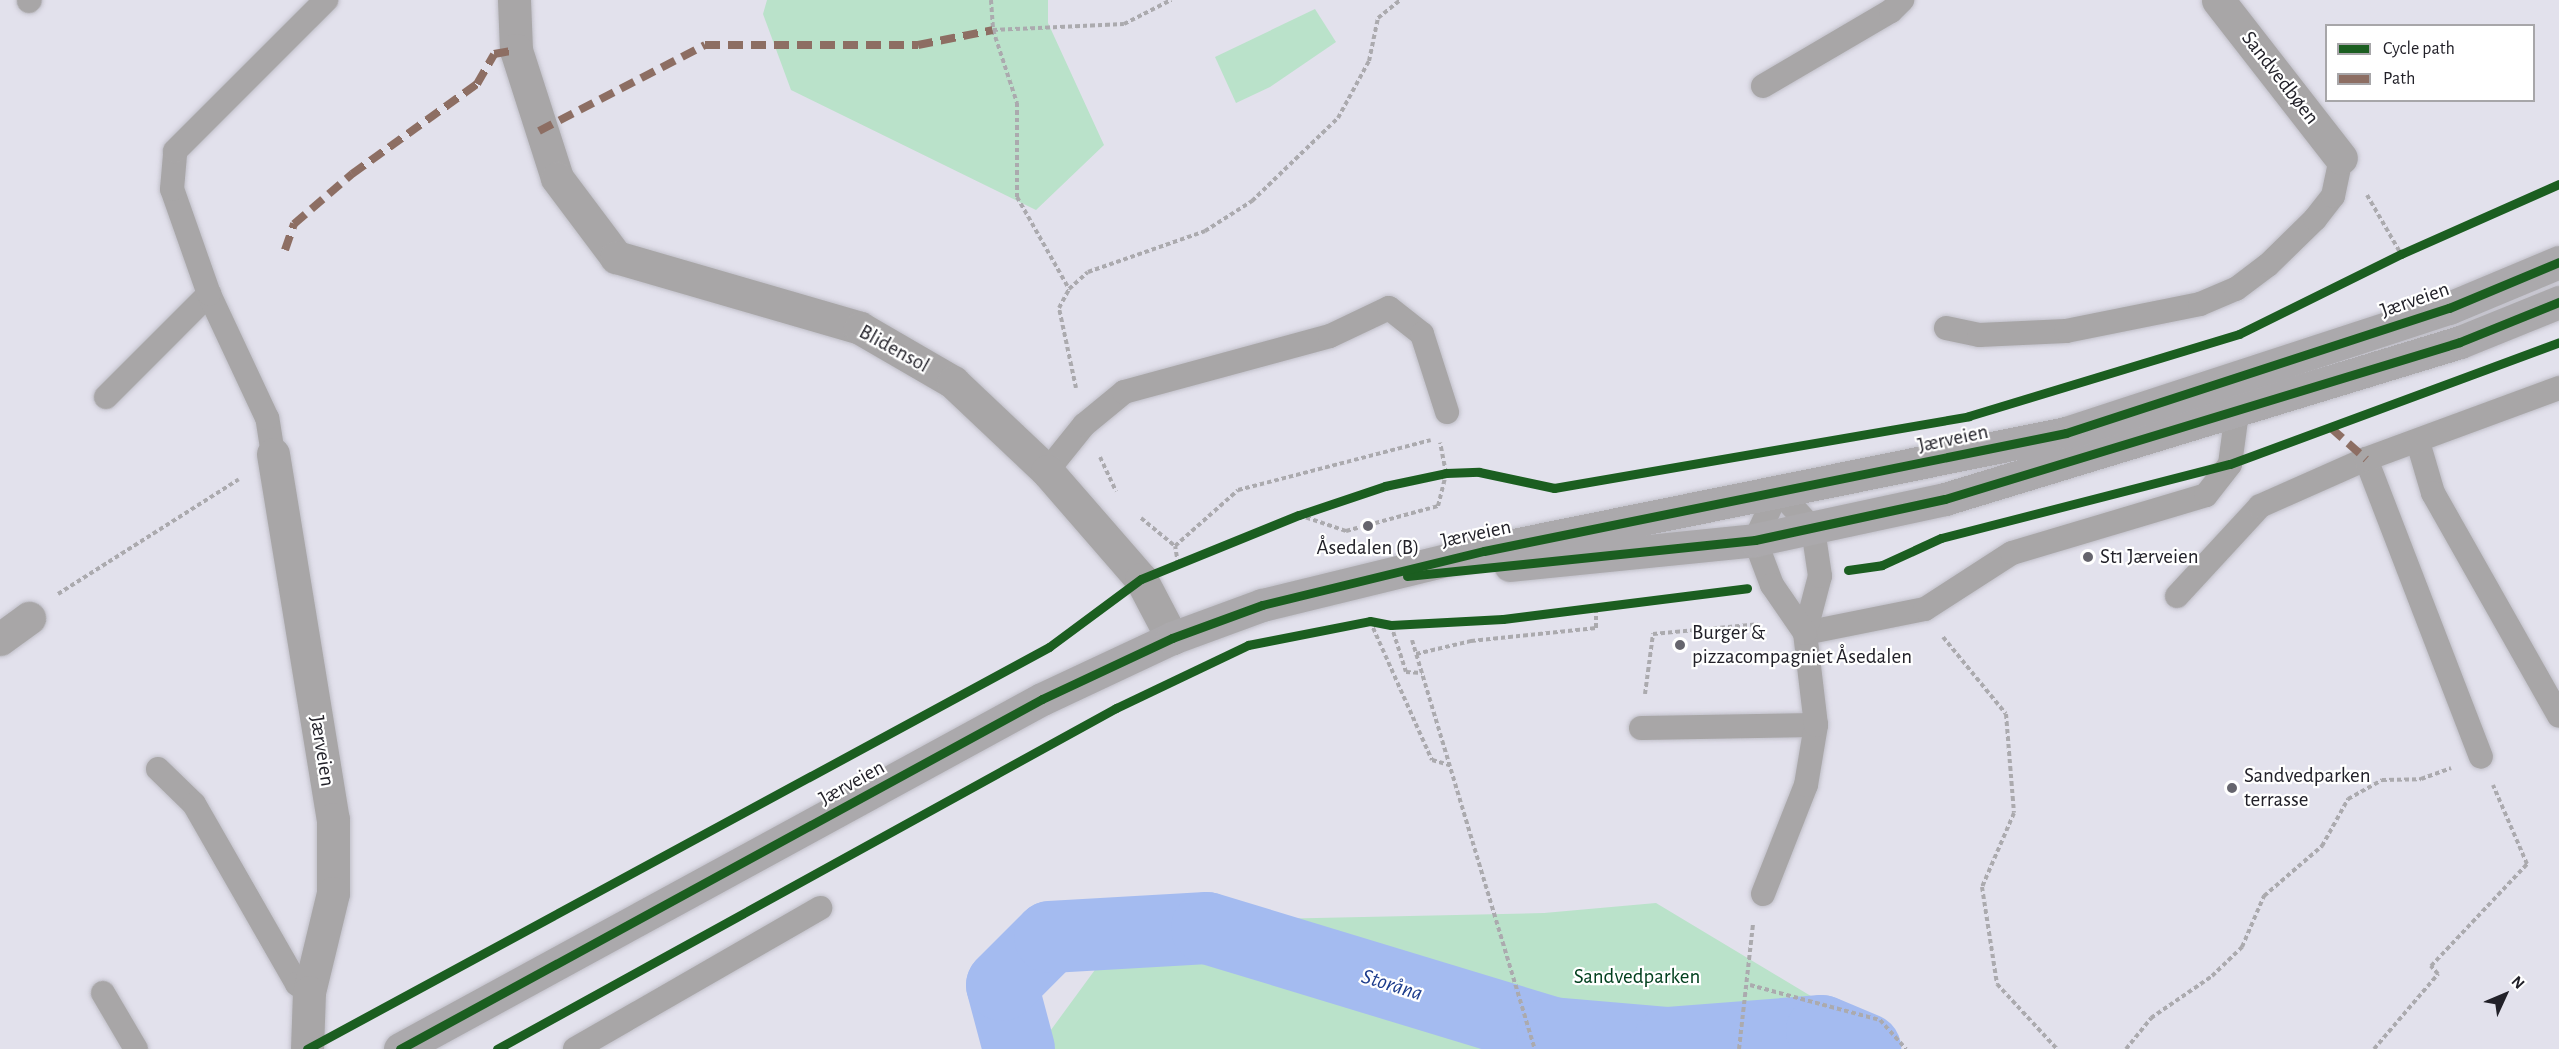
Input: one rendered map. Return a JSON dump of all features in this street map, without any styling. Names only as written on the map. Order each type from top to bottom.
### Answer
[{"type":"main road","name":"Jærveien","points":[[400,1049],[1042,699],[1172,638],[1335,584],[2066,433],[2449,308],[2559,262]]},
{"type":"main road","name":"Jærveien","points":[[1335,584],[1755,540],[1945,499],[2237,413],[2460,342],[2559,302]]},
{"type":"street","name":"Blidensol","points":[[513,0],[516,50],[539,131],[557,178],[616,257],[860,328],[952,382],[1047,471],[1141,579],[1172,638]]},
{"type":"street","name":"Sandvedbøen","points":[[2218,0],[2341,158]]},
{"type":"street","name":"Jærveien","points":[[273,454],[333,819],[333,893],[309,992],[307,1049]]},
{"type":"street","points":[[0,639],[29,618]]},
{"type":"lane","points":[[273,454],[267,418],[209,294],[172,189],[176,151],[326,0]]},
{"type":"lane","points":[[1763,86],[1892,11],[1902,0]]},
{"type":"lane","points":[[1946,328],[1979,335],[2066,331],[2121,323],[2200,304],[2227,293],[2268,265],[2314,219],[2333,196],[2341,158]]},
{"type":"lane","points":[[106,397],[209,294]]},
{"type":"lane","points":[[1047,471],[1083,425],[1124,392],[1330,336],[1389,308],[1422,334],[1447,412]]},
{"type":"lane","points":[[2177,596],[2260,506],[2366,459],[2418,442],[2559,388]]},
{"type":"lane","points":[[1805,633],[1925,609],[2012,553],[2206,495],[2230,464],[2237,413]]},
{"type":"lane","points":[[2418,442],[2433,493],[2559,716]]},
{"type":"lane","points":[[2366,459],[2481,757]]},
{"type":"lane","points":[[1762,894],[1806,785],[1816,725],[1805,633],[1820,576],[1813,529],[1778,491],[1755,540],[1772,585],[1805,633]]},
{"type":"lane","points":[[1641,728],[1816,725]]},
{"type":"lane","points":[[158,769],[194,804],[297,984],[309,992]]},
{"type":"lane","points":[[575,1049],[820,908]]},
{"type":"lane","points":[[103,993],[136,1049]]},
{"type":"path","points":[[991,0],[993,30],[1017,103],[1017,197],[1069,289]]},
{"type":"path","points":[[993,30],[1124,24],[1171,0]]},
{"type":"path","points":[[1122,502],[1083,425],[1059,308],[1069,289],[1088,272],[1205,231],[1252,201],[1338,118],[1370,61],[1378,18],[1400,0]]},
{"type":"path","points":[[2341,158],[2401,254]]},
{"type":"path","points":[[2391,259],[2412,250]]},
{"type":"path","points":[[1175,546],[1238,490],[1439,438],[1446,473],[1438,506],[1346,531],[1299,515]]},
{"type":"path","points":[[29,618],[45,601],[273,454]]},
{"type":"path","points":[[1436,475],[1457,473]]},
{"type":"path","points":[[1288,520],[1321,508]]},
{"type":"path","points":[[1131,509],[1175,546],[1178,565]]},
{"type":"path","points":[[1141,579],[1189,561]]},
{"type":"path","points":[[1584,611],[1608,608]]},
{"type":"path","points":[[1925,609],[1947,645],[2006,714],[2014,813],[1982,887],[1983,897],[1997,984],[2057,1049]]},
{"type":"path","points":[[1416,654],[1471,641],[1596,628],[1596,610]]},
{"type":"path","points":[[1370,621],[1432,760],[1449,765]]},
{"type":"path","points":[[1359,623],[1370,621],[1391,626],[1402,625]]},
{"type":"path","points":[[1641,728],[1653,634],[1752,622],[1805,633]]},
{"type":"path","points":[[1391,626],[1406,672],[1422,673]]},
{"type":"path","points":[[1412,640],[1535,1049]]},
{"type":"path","points":[[2126,1049],[2151,1018],[2212,976],[2242,947],[2264,897],[2322,846],[2348,799],[2382,780],[2421,779],[2481,757],[2527,864],[2431,966],[2438,974],[2374,1049]]},
{"type":"path","points":[[1739,1049],[1741,1009],[1749,985],[1753,921],[1762,894]]},
{"type":"path","points":[[1749,985],[1880,1020],[1906,1049]]},
{"type":"green space","points":[[767,0],[1048,0],[1048,23],[1104,145],[1036,210],[791,90],[763,14]]},
{"type":"green space","points":[[1315,9],[1336,42],[1270,87],[1236,103],[1215,57]]},
{"type":"green space","name":"Sandvedparken","points":[[1656,903],[1899,1049],[1037,1049],[1130,922],[1544,913]]},
{"type":"waterway","name":"Storåna","points":[[1019,1049],[1002,985],[1050,937],[1207,928],[1552,1033],[1669,1043],[1822,1031],[1865,1049]]},
{"type":"marked path","points":[[539,131],[705,45],[918,45],[993,30]]},
{"type":"marked path","points":[[285,250],[294,224],[352,174],[477,84],[494,54],[516,50]]},
{"type":"marked path","points":[[2331,428],[2366,459]]},
{"type":"cycle path","points":[[307,1049],[1049,647],[1141,579],[1299,515],[1385,486],[1446,473],[1479,472],[1554,488],[1969,416],[2239,334],[2401,254],[2559,184]]},
{"type":"cycle path","points":[[400,1049],[1042,699],[1172,638],[1262,605],[1484,551],[2066,433],[2449,308],[2559,262]]},
{"type":"cycle path","points":[[1407,576],[1755,540],[1945,499],[2460,342],[2559,302]]},
{"type":"cycle path","points":[[1848,570],[1882,565],[1941,538],[2230,464],[2559,342]]},
{"type":"cycle path","points":[[497,1049],[1116,708],[1248,645],[1370,621],[1391,625],[1503,619],[1747,588]]},
{"type":"place","name":"Åsedalen (B)","points":[[1368,526]]},
{"type":"place","name":"St1 Jærveien","points":[[2088,557]]},
{"type":"place","name":"Burger & pizzacompagniet Åsedalen","points":[[1680,645]]},
{"type":"place","name":"Sandvedparken terrasse","points":[[2232,788]]}]
